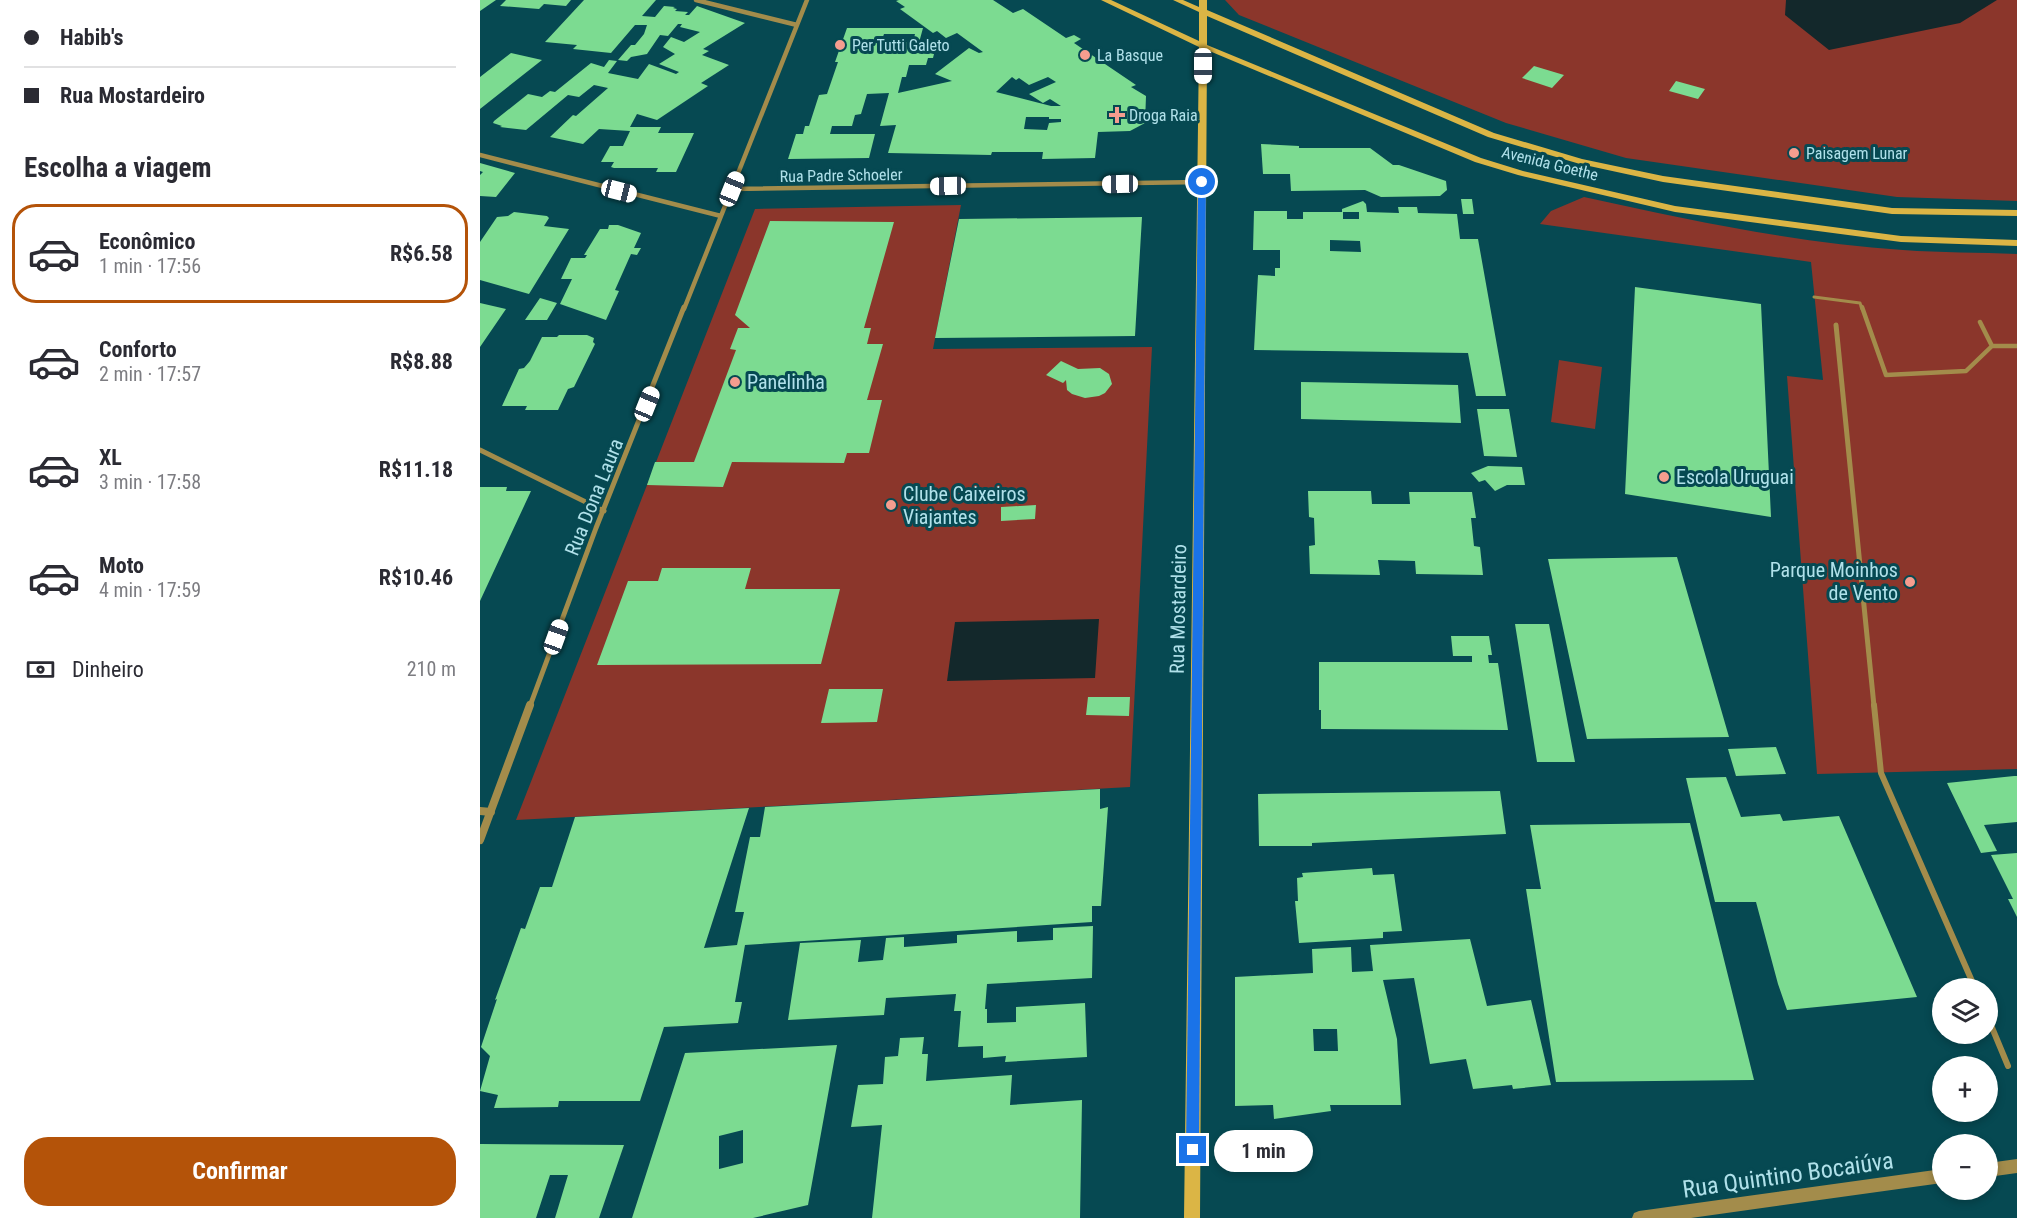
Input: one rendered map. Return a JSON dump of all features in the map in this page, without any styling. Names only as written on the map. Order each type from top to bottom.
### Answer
[{"type":"main road","name":"Avenida Goethe","points":[[1105,0],[1203,46],[1478,160],[1521,173],[1676,209],[1901,239],[2017,243]]},
{"type":"main road","name":"Avenida Goethe","points":[[1176,0],[1491,135],[1580,161],[1663,179],[1880,209],[2017,213]]},
{"type":"main road","name":"Rua Mostardeiro","points":[[1192,1218],[1203,0]]},
{"type":"street","points":[[696,0],[797,26]]},
{"type":"street","name":"Rua Dona Laura","points":[[480,840],[604,511],[807,0]]},
{"type":"street","points":[[480,155],[721,216]]},
{"type":"street","name":"Rua Padre Schoeler","points":[[732,189],[1202,182]]},
{"type":"street","points":[[1836,325],[1881,773],[1971,978]]},
{"type":"street","points":[[480,450],[604,511]]},
{"type":"street","points":[[480,812],[491,812]]},
{"type":"street","points":[[1998,1042],[2008,1066]]},
{"type":"street","points":[[1998,1169],[2017,1166]]},
{"type":"street","name":"Rua Quintino Bocaiúva","points":[[1639,1218],[1932,1177]]},
{"type":"lane","points":[[1814,297],[1860,303],[1886,375],[1966,371],[1992,346],[2017,346]]},
{"type":"lane","points":[[1980,321],[1992,346]]},
{"type":"shaded area","points":[[1225,0],[2017,0],[2017,201],[1897,197],[1626,158],[1506,123],[1239,15]]},
{"type":"shaded area","name":"Parque Moinhos de Vento","points":[[1584,197],[1702,222],[1823,242],[1917,251],[2017,254],[2017,769],[1817,774],[1787,376],[1823,380],[1811,262],[1540,224],[1551,211]]},
{"type":"shaded area","name":"Clube Caixeiros Viajantes","points":[[961,205],[933,349],[1152,347],[1130,787],[516,820],[755,209]]},
{"type":"shaded area","points":[[1559,360],[1602,367],[1595,429],[1551,422]]},
{"type":"water","points":[[1786,0],[1997,0],[1960,23],[1829,50],[1785,15]]},
{"type":"water","points":[[1099,619],[1095,678],[947,681],[955,622]]},
{"type":"building","points":[[480,0],[496,0],[480,11]]},
{"type":"building","points":[[506,0],[571,0],[566,6],[544,4],[539,9],[500,6]]},
{"type":"building","points":[[584,0],[656,0],[642,16],[655,17],[664,6],[675,7],[673,8],[677,9],[675,11],[688,12],[685,15],[689,15],[697,6],[745,23],[703,49],[709,51],[702,55],[729,65],[701,83],[708,86],[657,120],[637,114],[630,127],[661,127],[658,133],[694,133],[676,172],[656,172],[658,168],[614,168],[611,167],[614,162],[601,162],[610,146],[623,146],[630,131],[599,129],[583,144],[550,137],[573,115],[576,116],[608,88],[594,85],[579,97],[568,95],[526,130],[500,127],[502,126],[493,123],[528,94],[542,97],[550,91],[555,92],[591,63],[604,67],[609,60],[617,61],[608,73],[638,79],[649,64],[676,74],[679,72],[659,64],[675,54],[663,47],[671,37],[684,42],[700,32],[680,27],[682,24],[678,24],[668,36],[660,35],[647,54],[631,57],[627,61],[618,60],[631,45],[635,45],[644,34],[647,25],[635,25],[611,53],[573,49],[577,45],[545,42]]},
{"type":"building","points":[[993,0],[1013,13],[1023,9],[1066,38],[1074,35],[1081,39],[1074,43],[1136,85],[1131,87],[1146,96],[1145,123],[1130,131],[1098,132],[1095,158],[1042,159],[1043,152],[992,152],[991,155],[888,153],[896,125],[880,126],[889,93],[867,94],[861,114],[855,115],[852,126],[832,126],[830,134],[875,134],[869,158],[788,159],[796,134],[803,134],[805,126],[809,126],[819,95],[827,94],[847,28],[923,28],[917,50],[935,50],[933,58],[928,58],[926,65],[909,65],[906,77],[902,77],[898,93],[952,81],[935,74],[969,48],[979,53],[983,52],[957,33],[946,38],[937,31],[933,33],[900,9],[905,7],[896,1]],"holes":[[[884,34],[915,34],[913,42],[881,42]],[[1012,77],[1016,80],[1019,78],[1029,85],[1048,77],[1056,82],[1029,94],[1043,103],[1050,99],[1061,106],[1051,106],[996,92]],[[1026,117],[1061,119],[1061,122],[1049,123],[1047,130],[1024,129]]]},
{"type":"building","points":[[511,53],[542,60],[480,109],[480,77]]},
{"type":"building","points":[[1534,66],[1564,75],[1552,88],[1522,78]]},
{"type":"building","points":[[1676,81],[1705,89],[1698,99],[1669,91]]},
{"type":"building","points":[[1261,144],[1299,146],[1299,148],[1370,148],[1393,165],[1446,181],[1447,190],[1440,196],[1381,197],[1365,190],[1291,191],[1290,174],[1263,174]]},
{"type":"building","points":[[480,163],[515,173],[496,197],[480,196],[480,175],[483,172],[480,171]]},
{"type":"building","points":[[1461,199],[1472,199],[1474,214],[1463,214]]},
{"type":"building","points":[[1363,201],[1367,212],[1399,213],[1398,207],[1417,207],[1418,213],[1457,214],[1460,239],[1478,239],[1506,396],[1476,396],[1468,353],[1254,350],[1258,275],[1275,276],[1275,268],[1280,268],[1280,250],[1253,250],[1254,211],[1287,211],[1287,219],[1303,219],[1303,212],[1342,212],[1342,209]],"holes":[[[1343,212],[1359,212],[1359,219],[1343,219]],[[1330,240],[1360,241],[1361,252],[1330,251]]]},
{"type":"building","points":[[514,212],[547,216],[549,218],[544,226],[569,229],[529,294],[480,280],[480,242],[497,217],[508,216]]},
{"type":"building","points":[[1142,217],[1135,336],[935,338],[959,219]]},
{"type":"building","points":[[770,221],[894,222],[864,328],[871,328],[867,344],[883,344],[867,400],[882,400],[869,453],[847,453],[844,463],[732,462],[723,487],[647,485],[655,462],[694,462],[736,350],[730,349],[738,328],[750,328],[735,315]]},
{"type":"building","points":[[609,225],[618,225],[641,233],[634,248],[641,248],[637,255],[631,254],[615,290],[619,291],[606,320],[560,304],[572,279],[561,279],[571,258],[585,258],[587,255],[584,255],[600,229],[608,229]]},
{"type":"building","name":"Escola Uruguai","points":[[1635,287],[1761,304],[1771,517],[1625,494]]},
{"type":"building","points":[[540,298],[557,303],[547,320],[525,320]]},
{"type":"building","points":[[480,303],[506,309],[480,347]]},
{"type":"building","points":[[587,335],[594,338],[595,344],[574,387],[568,389],[558,410],[525,410],[527,406],[502,406],[519,369],[524,368],[530,361],[542,337]]},
{"type":"building","points":[[1061,361],[1078,369],[1100,368],[1109,374],[1112,384],[1105,393],[1099,396],[1085,398],[1072,394],[1067,390],[1066,380],[1063,383],[1046,375]]},
{"type":"building","points":[[1301,382],[1458,385],[1461,423],[1301,419]]},
{"type":"building","points":[[1477,409],[1509,409],[1517,457],[1484,456]]},
{"type":"building","points":[[1488,466],[1522,467],[1525,485],[1507,485],[1495,491],[1485,480],[1479,482],[1471,473]]},
{"type":"building","points":[[480,487],[507,487],[506,491],[531,491],[480,601]]},
{"type":"building","points":[[1308,491],[1371,491],[1372,504],[1410,504],[1409,492],[1472,492],[1476,518],[1471,518],[1474,546],[1480,547],[1483,575],[1416,574],[1415,561],[1378,560],[1380,575],[1310,574],[1309,546],[1315,545],[1314,518],[1309,517]]},
{"type":"building","points":[[1036,505],[1035,519],[1001,521],[1001,507]]},
{"type":"building","points":[[1677,557],[1729,737],[1587,739],[1548,559]]},
{"type":"building","points":[[662,568],[751,568],[745,589],[840,589],[821,664],[597,665],[628,581],[658,581]]},
{"type":"building","points":[[1515,624],[1549,624],[1575,762],[1537,762]]},
{"type":"building","points":[[1451,636],[1489,636],[1492,655],[1488,655],[1489,663],[1498,663],[1508,730],[1321,729],[1319,662],[1472,662],[1472,656],[1453,656]]},
{"type":"building","points":[[829,689],[883,689],[877,722],[821,723]]},
{"type":"building","points":[[1088,697],[1130,697],[1129,716],[1086,715]]},
{"type":"building","points":[[1776,747],[1786,774],[1736,776],[1728,749]]},
{"type":"building","points":[[2017,776],[2017,822],[1984,825],[1997,851],[1981,853],[1947,783]]},
{"type":"building","points":[[1726,777],[1741,817],[1780,814],[1783,821],[1839,816],[1917,997],[1787,1010],[1756,902],[1715,902],[1686,778]]},
{"type":"building","points":[[1100,789],[1100,809],[1108,807],[1101,906],[1092,906],[1092,922],[745,945],[735,1002],[742,1002],[738,1023],[664,1027],[640,1101],[559,1101],[558,1107],[494,1108],[498,1095],[480,1091],[490,1056],[481,1047],[497,999],[495,1000],[521,928],[525,929],[540,887],[552,887],[575,817],[749,808],[704,948],[737,945],[744,912],[735,912],[750,837],[760,837],[765,807]]},
{"type":"building","points":[[1500,791],[1506,834],[1312,843],[1312,846],[1259,846],[1258,794]]},
{"type":"building","points":[[1690,823],[1754,1080],[1556,1082],[1526,889],[1541,889],[1530,825]]},
{"type":"building","points":[[2017,853],[2017,917],[2008,899],[2013,899],[1991,855]]},
{"type":"building","points":[[1372,868],[1373,875],[1394,874],[1402,931],[1383,932],[1383,938],[1299,943],[1295,901],[1298,901],[1297,878],[1303,877],[1302,873]]},
{"type":"building","points":[[1093,926],[1092,978],[987,984],[985,1009],[987,1009],[987,1023],[1016,1022],[1016,1007],[1085,1003],[1087,1057],[1005,1062],[1006,1056],[983,1058],[983,1046],[958,1047],[961,1011],[954,1011],[956,994],[886,998],[884,1015],[788,1020],[800,943],[861,940],[858,962],[883,960],[886,938],[904,937],[904,947],[957,943],[957,935],[1017,931],[1017,942],[1053,940],[1053,928]]},
{"type":"building","points":[[1470,939],[1487,1006],[1531,1000],[1551,1085],[1513,1089],[1512,1085],[1473,1089],[1466,1059],[1430,1064],[1414,978],[1383,980],[1397,1039],[1401,1105],[1330,1105],[1331,1111],[1274,1119],[1273,1105],[1235,1106],[1235,977],[1313,973],[1312,949],[1351,947],[1352,972],[1373,971],[1370,945]],"holes":[[[1313,1029],[1337,1029],[1338,1051],[1314,1051]]]},
{"type":"building","points":[[924,1037],[922,1054],[928,1054],[926,1081],[1012,1075],[1010,1105],[1082,1100],[1080,1218],[872,1218],[882,1125],[851,1127],[858,1085],[883,1084],[885,1057],[898,1056],[900,1038]]},
{"type":"building","points":[[837,1045],[808,1205],[753,1218],[632,1218],[685,1053]],"holes":[[[743,1130],[743,1163],[719,1169],[719,1136]]]},
{"type":"building","points":[[480,1144],[624,1145],[599,1218],[555,1218],[568,1175],[550,1175],[536,1218],[480,1218]]},
{"type":"place","name":"Per Tutti Galeto","points":[[840,45]]},
{"type":"place","name":"La Basque","points":[[1085,55]]},
{"type":"place","name":"Droga Raia","points":[[1117,115]]},
{"type":"place","name":"Paisagem Lunar","points":[[1794,153]]},
{"type":"place","name":"Panelinha","points":[[735,382]]},
{"type":"place","name":"Escola Uruguai","points":[[1664,477]]},
{"type":"place","name":"Clube Caixeiros Viajantes","points":[[891,505]]},
{"type":"place","name":"Parque Moinhos de Vento","points":[[1910,582]]},
{"type":"route","points":[[1193,1150],[1202,182]]}]
